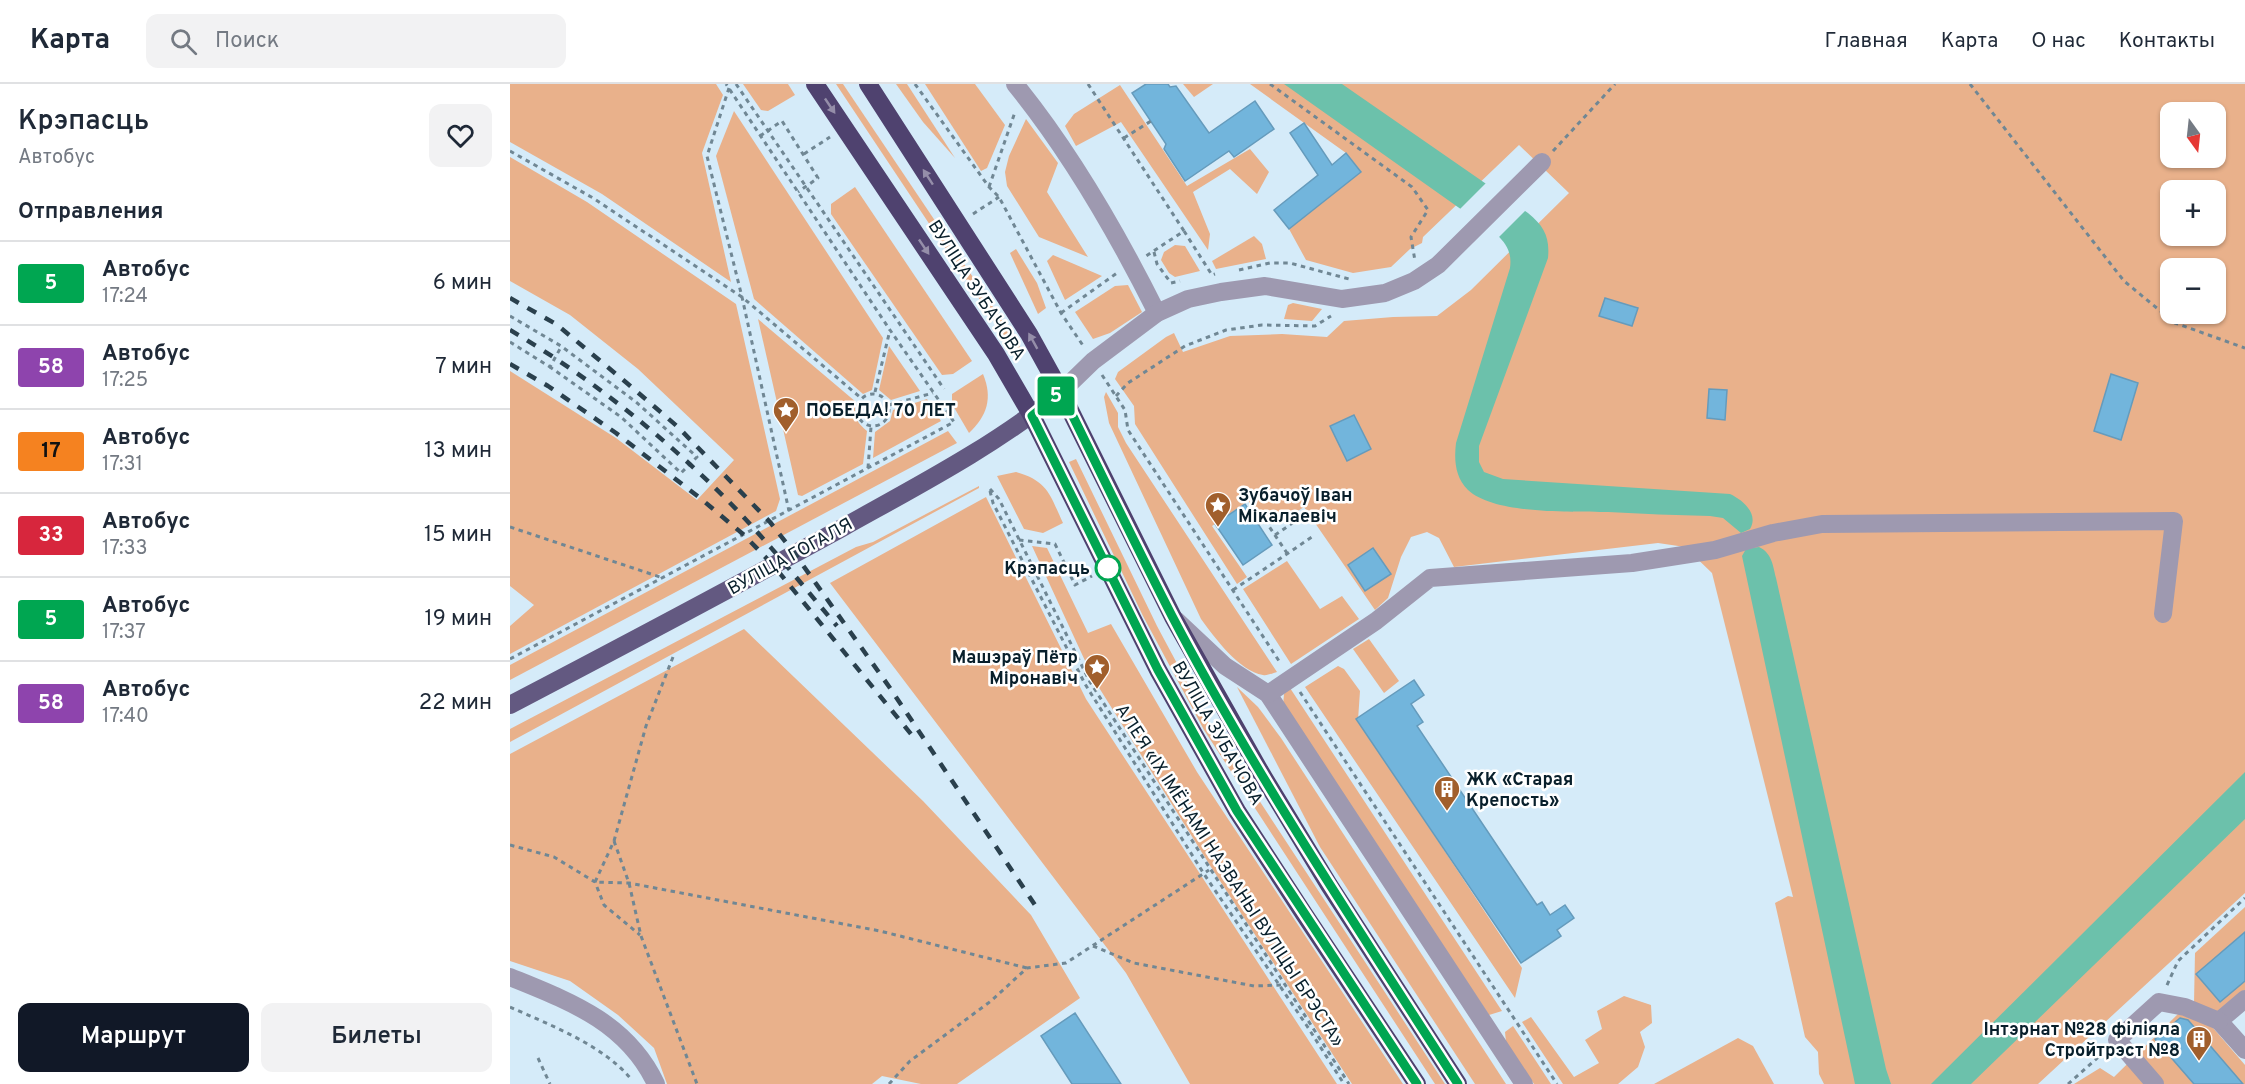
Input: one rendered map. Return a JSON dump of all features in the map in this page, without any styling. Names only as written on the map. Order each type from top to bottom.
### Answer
[{"type":"highway","name":"ВУЛІЦА ЗУБАЧОВА","points":[[816,84],[996,354],[1032,416],[1158,670],[1237,811],[1417,1084]]},
{"type":"highway","name":"ВУЛІЦА ЗУБАЧОВА","points":[[868,84],[1029,334],[1061,392],[1173,617],[1260,771],[1329,885],[1458,1084]]},
{"type":"main road","name":"ВУЛІЦА ГОГАЛЯ","points":[[510,705],[725,592],[975,454],[1032,416],[1061,392]]},
{"type":"street","points":[[1018,88],[1067,154],[1132,264],[1157,313]]},
{"type":"street","points":[[1061,392],[1093,361],[1157,313],[1188,300],[1221,292],[1265,286],[1342,299],[1385,293],[1414,280],[1430,262],[1542,162]]},
{"type":"street","points":[[1524,1084],[1268,694],[1376,621],[1430,578],[1632,563],[1715,550],[1773,533],[1822,524],[2174,520],[2163,614]]},
{"type":"street","name":"ВУЛІЦА ЗУБАЧОВА","points":[[1173,617],[1225,666],[1268,694]]},
{"type":"street","points":[[510,977],[587,1011],[612,1027],[634,1050],[656,1084]]},
{"type":"street","points":[[2219,1021],[2245,999]]},
{"type":"street","points":[[2155,1084],[2117,1040],[2159,1002],[2185,1007],[2219,1021],[2245,1050]]},
{"type":"path","points":[[510,659],[954,422],[726,84]]},
{"type":"path","points":[[736,84],[944,389]]},
{"type":"path","points":[[915,84],[989,187],[999,197],[1061,313],[1076,336]]},
{"type":"path","points":[[1089,84],[1212,275]]},
{"type":"path","points":[[1270,84],[1412,187],[1428,210],[1411,237],[1415,263],[1430,262]]},
{"type":"path","points":[[1542,162],[1615,84]]},
{"type":"path","points":[[1970,84],[2124,281],[2175,323],[2245,348]]},
{"type":"path","points":[[729,88],[706,156],[742,297],[789,511]]},
{"type":"path","points":[[989,187],[1018,88]]},
{"type":"path","points":[[760,136],[782,121],[818,178],[798,192]]},
{"type":"path","points":[[1124,138],[1151,121]]},
{"type":"path","points":[[804,154],[845,128]]},
{"type":"path","points":[[510,151],[593,198],[742,297],[861,398]]},
{"type":"path","points":[[958,223],[999,197]]},
{"type":"path","points":[[1061,313],[1110,277],[1154,252],[1184,231]]},
{"type":"path","points":[[1154,252],[1156,264],[1171,283],[1181,281]]},
{"type":"path","points":[[1235,270],[1270,263],[1290,263],[1352,280]]},
{"type":"path","points":[[1202,277],[1224,273]]},
{"type":"path","points":[[1116,396],[1128,383],[1185,346],[1226,330],[1262,325],[1315,326],[1330,316],[1341,315]]},
{"type":"path","points":[[510,316],[561,346],[636,402],[697,457],[681,473],[621,417],[510,342]]},
{"type":"path","points":[[875,392],[890,330]]},
{"type":"path","points":[[550,367],[561,346]]},
{"type":"path","points":[[1105,378],[1125,410],[1128,430],[1557,1084]]},
{"type":"path","points":[[874,393],[886,400],[889,405],[890,412],[883,423],[871,427],[860,421],[857,415],[856,408],[861,398],[874,393]]},
{"type":"path","points":[[889,405],[933,393]]},
{"type":"path","points":[[868,468],[871,427]]},
{"type":"path","name":"АЛЕЯ «ІХ ІМЁНАМІ НАЗВАНЫ ВУЛІЦЫ БРЭСТА»","points":[[1203,874],[1084,684],[993,503],[990,489],[999,500],[1090,682],[1282,985]]},
{"type":"path","points":[[1258,524],[1264,519],[1287,553]]},
{"type":"path","points":[[1275,535],[1299,519]]},
{"type":"path","points":[[510,526],[663,578]]},
{"type":"path","points":[[1233,590],[1312,537]]},
{"type":"path","points":[[1019,540],[1055,544],[1075,585]]},
{"type":"path","points":[[641,936],[604,905],[595,882],[614,841],[646,726],[673,657]]},
{"type":"path","points":[[614,841],[629,883],[641,936],[697,1084]]},
{"type":"path","points":[[510,845],[554,857],[595,882],[629,883],[880,931],[1027,968],[1066,963],[1209,870]]},
{"type":"path","points":[[1203,874],[1282,985],[1346,1084]]},
{"type":"path","points":[[2159,1002],[2178,961],[2245,898]]},
{"type":"path","points":[[1093,946],[1134,963],[1254,986],[1282,985]]},
{"type":"path","points":[[889,1084],[910,1061],[991,1001],[1027,968]]},
{"type":"path","points":[[510,1007],[574,1037],[620,1066],[635,1084]]},
{"type":"path","points":[[2068,1084],[2117,1040]]},
{"type":"path","points":[[538,1058],[550,1084]]},
{"type":"shaded area","points":[[510,84],[716,84],[723,95],[702,153],[731,282],[602,194],[510,142]]},
{"type":"shaded area","points":[[743,84],[788,84],[795,95],[768,111],[761,110]]},
{"type":"shaded area","points":[[836,84],[843,84],[1024,353],[1018,357]]},
{"type":"shaded area","points":[[896,84],[907,84],[955,158],[923,122]]},
{"type":"shaded area","points":[[925,84],[975,84],[1005,125],[987,168],[981,171]]},
{"type":"shaded area","points":[[1183,84],[1213,84],[1194,97]]},
{"type":"shaded area","points":[[1250,84],[2245,84],[2245,893],[2038,1084],[1824,1084],[1819,1074],[1818,1052],[1805,1037],[1775,903],[1788,896],[1793,897],[1712,573],[1685,547],[1658,543],[1454,567],[1439,538],[1427,532],[1411,537],[1401,557],[1388,598],[1375,610],[1304,507],[1281,522],[1259,515],[1248,501],[1212,526],[1247,577],[1237,584],[1135,424],[1134,406],[1115,379],[1118,372],[1166,337],[1174,333],[1183,352],[1230,336],[1282,334],[1327,337],[1344,321],[1437,316],[1471,290],[1569,193],[1519,145],[1423,237],[1422,243],[1410,249],[1391,267],[1353,273],[1306,260],[1289,229],[1361,171],[1346,153]]},
{"type":"shaded area","points":[[1284,84],[1342,84],[1528,213],[1545,232],[1548,258],[1479,446],[1479,462],[1484,472],[1503,479],[1730,494],[1740,500],[1751,513],[1750,529],[1741,533],[1723,518],[1710,516],[1515,508],[1480,498],[1468,490],[1460,480],[1456,468],[1456,443],[1510,268],[1508,249],[1496,234]]},
{"type":"shaded area","points":[[1120,85],[1187,186],[1250,149],[1269,172],[1257,194],[1230,169],[1193,192],[1210,234],[1208,250],[1121,122],[1076,146],[1065,126],[1074,114]]},
{"type":"shaded area","points":[[734,111],[883,338],[872,390],[863,394],[754,299],[716,156]]},
{"type":"shaded area","points":[[1026,119],[1058,163],[1047,192],[1088,257],[1039,237],[1007,186],[1005,172],[1009,156]]},
{"type":"shaded area","points":[[510,157],[587,202],[736,304],[780,499],[776,511],[510,654],[510,626],[534,605],[510,586],[510,371],[616,438],[697,500],[734,460],[638,369],[570,315],[510,281]]},
{"type":"shaded area","points":[[855,187],[972,361],[953,374],[942,375],[831,214],[831,204]]},
{"type":"shaded area","points":[[1254,236],[1262,244],[1266,259],[1216,269],[1212,261]]},
{"type":"shaded area","points":[[1175,245],[1185,246],[1200,271],[1175,277],[1169,273],[1161,260],[1164,252]]},
{"type":"shaded area","points":[[1016,249],[1037,283],[1046,308],[1038,314],[1010,253]]},
{"type":"shaded area","points":[[1053,255],[1102,276],[1065,300],[1047,261]]},
{"type":"shaded area","points":[[1128,285],[1142,312],[1110,333],[1093,339],[1075,312],[1115,286]]},
{"type":"shaded area","points":[[1293,303],[1322,309],[1312,321],[1284,319],[1288,305]]},
{"type":"shaded area","points":[[758,319],[856,402],[856,418],[867,431],[863,464],[802,496],[798,495]]},
{"type":"shaded area","points":[[889,346],[920,391],[891,400],[879,390]]},
{"type":"shaded area","points":[[983,374],[988,399],[984,413],[969,433],[952,404],[952,394]]},
{"type":"shaded area","points":[[1106,392],[1118,413],[1118,427],[1126,443],[1277,672],[1263,675],[1245,667],[1228,653],[1201,619],[1109,423],[1104,397]]},
{"type":"shaded area","points":[[927,399],[941,421],[873,458],[875,432],[890,421],[893,410]]},
{"type":"shaded area","points":[[948,431],[957,443],[510,680],[510,665]]},
{"type":"shaded area","points":[[1076,459],[1157,626],[1211,727],[1445,1084],[1435,1084],[1204,730],[1143,616],[1069,462]]},
{"type":"shaded area","points":[[1016,472],[1035,480],[1047,490],[1063,523],[1043,533],[1024,529],[997,476]]},
{"type":"shaded area","points":[[979,486],[510,742],[510,729],[856,547],[873,542]]},
{"type":"shaded area","points":[[986,497],[1086,699],[1337,1084],[1190,1084],[1126,973],[830,583]]},
{"type":"shaded area","points":[[1032,546],[1047,548],[1088,633],[1111,624],[1197,772],[1403,1084],[1352,1084],[1211,867],[1093,678]]},
{"type":"shaded area","points":[[1759,547],[1767,553],[1774,569],[1891,1084],[1855,1084],[1742,556],[1746,549]]},
{"type":"shaded area","points":[[1287,561],[1320,609],[1342,596],[1359,619],[1291,664],[1243,589]]},
{"type":"shaded area","points":[[744,629],[923,801],[1031,915],[1080,998],[957,1084],[921,1084],[882,1076],[872,1084],[667,1084],[654,1048],[618,1015],[570,981],[510,961],[510,754]]},
{"type":"shaded area","points":[[1369,639],[1399,681],[1384,693],[1353,649]]},
{"type":"shaded area","points":[[1338,666],[1344,669],[1360,691],[1358,720],[1522,968],[1515,998],[1305,687]]},
{"type":"shaded area","points":[[1237,687],[1258,707],[1281,738],[1506,1084],[1475,1084],[1320,847]]},
{"type":"shaded area","points":[[1290,688],[1502,1011],[1489,1015],[1283,706],[1284,694]]},
{"type":"shaded area","points":[[2245,772],[2245,819],[1971,1084],[1931,1084]]},
{"type":"shaded area","points":[[2245,907],[2245,992],[2221,1013],[2194,1003],[2195,953]]},
{"type":"shaded area","points":[[1624,996],[1651,1005],[1652,1023],[1640,1032],[1645,1047],[1638,1067],[1618,1084],[1563,1084],[1522,1022],[1531,1017],[1574,1077],[1599,1063],[1585,1040],[1602,1029],[1597,1011]]},
{"type":"shaded area","points":[[2179,1013],[2208,1022],[2245,1065],[2245,1084],[2074,1084],[2100,1068],[2114,1077]]},
{"type":"shaded area","points":[[1513,1026],[1551,1084],[1534,1084],[1506,1042],[1505,1032]]},
{"type":"shaded area","points":[[1738,1038],[1753,1046],[1774,1084],[1654,1084]]},
{"type":"pier","points":[[1488,181],[1527,209],[1497,239],[1458,211]]},
{"type":"building","points":[[1146,84],[1176,86],[1209,133],[1255,101],[1274,129],[1234,157],[1229,151],[1185,181],[1164,149],[1166,144],[1132,93]]},
{"type":"building","points":[[1304,123],[1332,165],[1346,153],[1361,172],[1289,229],[1274,210],[1318,175],[1290,133]]},
{"type":"building","points":[[1605,298],[1638,308],[1632,326],[1599,316]]},
{"type":"building","points":[[2111,374],[2138,383],[2121,440],[2094,431]]},
{"type":"building","points":[[1709,389],[1727,390],[1725,420],[1707,418]]},
{"type":"building","points":[[1354,415],[1371,449],[1347,461],[1330,426]]},
{"type":"building","points":[[1245,504],[1272,545],[1243,565],[1215,524]]},
{"type":"building","points":[[1373,548],[1391,574],[1365,591],[1348,565]]},
{"type":"building","name":"ЖК «Старая Крепость»","points":[[1414,680],[1424,695],[1411,704],[1423,722],[1417,726],[1537,905],[1542,902],[1550,915],[1565,905],[1574,918],[1557,930],[1561,936],[1521,963],[1356,719]]},
{"type":"building","points":[[2245,932],[2245,981],[2220,1002],[2196,974]]},
{"type":"building","points":[[1075,1013],[1121,1084],[1072,1084],[1041,1036]]},
{"type":"building","name":"Інтэрнат №28 фiлiяла Стройтрэст №8","points":[[2180,1018],[2188,1020],[2243,1084],[2194,1084],[2155,1039]]},
{"type":"railway","points":[[510,298],[556,324],[678,427],[770,522],[890,688],[1035,905]]},
{"type":"railway","points":[[510,330],[564,364],[616,402],[690,464],[746,519],[837,626]]},
{"type":"railway","points":[[510,364],[548,386],[616,433],[744,535],[773,565],[911,734]]},
{"type":"bus line","name":"5","points":[[1417,1084],[1237,811],[1158,670],[1032,416],[1061,392],[1173,617],[1260,771],[1329,885],[1458,1084]]},
{"type":"place","name":"ПОБЕДА! 70 ЛЕТ","points":[[786,433]]},
{"type":"place","name":"Зубачоў Іван Мікалаевіч","points":[[1218,528]]},
{"type":"place","name":"Крэпасць","points":[[1108,568]]},
{"type":"place","name":"Машэраў Пётр Міронавіч","points":[[1097,690]]},
{"type":"place","name":"ЖК «Старая Крепость»","points":[[1447,812]]},
{"type":"place","name":"Інтэрнат №28 фiлiяла Стройтрэст №8","points":[[2199,1062]]}]
